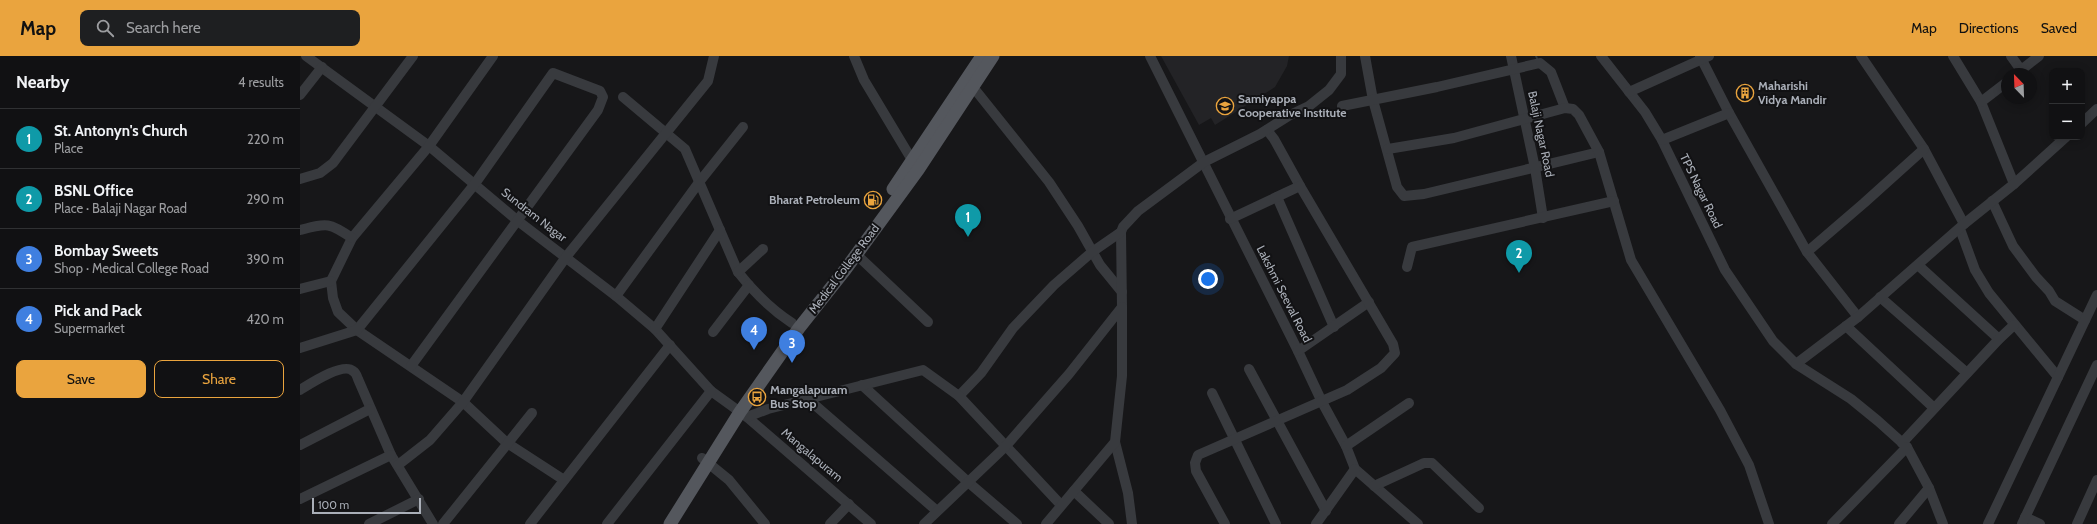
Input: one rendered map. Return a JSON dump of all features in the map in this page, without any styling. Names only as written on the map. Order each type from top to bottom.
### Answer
[{"type":"main road","name":"Medical College Road","points":[[660,524],[799,328],[856,254],[915,166],[982,56]]},
{"type":"main road","name":"Medical College Road","points":[[740,413],[792,323],[915,166],[973,88],[993,56]]},
{"type":"main road","name":"Medical College Road","points":[[670,524],[705,460]]},
{"type":"street","name":"Sundram Nagar","points":[[306,56],[377,106],[429,146],[518,221],[616,296],[655,329],[711,391],[740,413]]},
{"type":"street","points":[[300,179],[320,173],[333,163],[413,56]]},
{"type":"street","points":[[493,56],[429,146],[352,238],[331,281],[333,298],[338,312],[357,330],[462,402],[507,443],[564,480]]},
{"type":"street","points":[[398,465],[430,440],[462,402],[566,257],[708,81],[714,56]]},
{"type":"street","points":[[854,56],[864,80],[915,166]]},
{"type":"street","name":"Lakshmi Seeval Road","points":[[1150,56],[1204,162],[1230,219],[1298,351],[1322,402],[1346,446],[1355,469],[1418,524]]},
{"type":"street","points":[[1132,524],[1128,492],[1115,442],[1122,376],[1121,232],[1123,227],[1138,211],[1204,162],[1267,130],[1309,106],[1329,90],[1341,74],[1341,56]]},
{"type":"street","points":[[1365,56],[1373,100],[1397,187],[1404,196],[1424,194],[1599,152]]},
{"type":"street","name":"Balaji Nagar Road","points":[[1511,56],[1536,168],[1543,218]]},
{"type":"street","name":"TPS Nagar Road","points":[[1601,56],[1645,112],[1662,140],[1725,270],[1774,341],[1796,364],[1851,399],[1904,445],[1929,488],[1944,524]]},
{"type":"street","points":[[1861,56],[1924,149],[1962,226],[1975,270],[1989,293],[2058,377]]},
{"type":"street","points":[[1953,56],[1981,102],[2014,184]]},
{"type":"street","points":[[2011,56],[2017,68]]},
{"type":"street","points":[[2024,68],[2039,56]]},
{"type":"street","points":[[1629,92],[1704,57],[1729,114],[1807,252],[1858,317]]},
{"type":"street","points":[[1342,106],[1540,63],[1551,72],[1565,108]]},
{"type":"street","points":[[300,95],[322,67]]},
{"type":"street","points":[[300,348],[357,330],[474,185],[553,73],[600,91],[603,97],[598,110],[411,366]]},
{"type":"street","points":[[1981,102],[2001,87]]},
{"type":"street","points":[[973,88],[1049,182],[1100,265],[1122,292]]},
{"type":"street","points":[[624,97],[685,149],[700,180],[738,272],[749,285],[784,318],[792,323]]},
{"type":"street","points":[[1388,150],[1454,138],[1565,108],[1573,109],[1579,115],[1599,152],[1631,260],[1720,410],[1749,465],[1769,524]]},
{"type":"street","points":[[2085,120],[2097,109]]},
{"type":"street","points":[[1662,140],[1729,114]]},
{"type":"street","points":[[616,296],[700,180],[743,127]]},
{"type":"street","points":[[1225,524],[1196,471],[1195,463],[1198,455],[1347,390],[1381,368],[1395,353],[1393,344],[1369,302],[1300,186],[1274,139],[1267,130]]},
{"type":"street","points":[[1796,364],[1858,317],[1880,297],[1919,266],[1962,226],[2014,184],[2063,140]]},
{"type":"street","points":[[1807,252],[1924,149]]},
{"type":"street","points":[[1230,219],[1300,186]]},
{"type":"street","points":[[1277,197],[1334,327]]},
{"type":"street","points":[[1406,267],[1412,247],[1614,201]]},
{"type":"street","points":[[1992,201],[2013,246],[2036,277],[2049,291],[2055,301],[2085,320]]},
{"type":"street","points":[[300,230],[325,224],[335,226],[352,238]]},
{"type":"street","points":[[655,329],[720,230]]},
{"type":"street","points":[[960,396],[981,373],[1013,328],[1054,285],[1092,252],[1121,232]]},
{"type":"street","points":[[738,272],[763,249]]},
{"type":"street","points":[[856,254],[928,322]]},
{"type":"street","points":[[1919,266],[1999,339]]},
{"type":"street","points":[[300,289],[331,281]]},
{"type":"street","points":[[713,332],[749,285]]},
{"type":"street","points":[[1988,524],[2097,295]]},
{"type":"street","points":[[1880,297],[1967,373]]},
{"type":"street","points":[[1298,351],[1369,302]]},
{"type":"street","points":[[924,524],[1004,447],[1069,374],[1122,307]]},
{"type":"street","points":[[1832,524],[1904,445],[1934,408],[2014,325]]},
{"type":"street","points":[[1846,326],[1934,408]]},
{"type":"street","points":[[530,524],[670,345]]},
{"type":"street","points":[[2040,524],[2023,520],[2097,365]]},
{"type":"street","points":[[300,390],[338,370],[345,368],[353,370],[391,455],[433,524]]},
{"type":"street","points":[[1249,369],[1326,511]]},
{"type":"street","points":[[740,413],[808,399],[923,370],[960,396],[1004,447],[1061,505]]},
{"type":"street","points":[[862,385],[968,482],[1017,524]]},
{"type":"street","points":[[607,524],[711,391]]},
{"type":"street","points":[[1212,393],[1276,524]]},
{"type":"street","points":[[808,399],[937,511]]},
{"type":"street","points":[[1346,446],[1409,403]]},
{"type":"street","points":[[300,445],[370,409]]},
{"type":"street","points":[[443,524],[532,413]]},
{"type":"street","name":"Mangalapuram","points":[[740,413],[871,524]]},
{"type":"street","points":[[1046,524],[1115,442]]},
{"type":"street","points":[[300,499],[391,455]]},
{"type":"street","points":[[705,460],[729,480],[765,524]]},
{"type":"street","points":[[1374,486],[1424,463],[1432,463],[1479,508]]},
{"type":"street","points":[[1317,524],[1355,469]]},
{"type":"street","points":[[2077,524],[2097,480]]},
{"type":"street","points":[[1903,522],[1929,488]]},
{"type":"street","points":[[1074,491],[1109,524]]},
{"type":"street","points":[[369,524],[419,499]]},
{"type":"street","points":[[830,524],[849,504]]},
{"type":"shaded area","name":"Samiyappa Cooperative Institute","points":[[1161,56],[1289,56],[1287,66],[1275,87],[1215,125],[1211,118],[1199,125]]},
{"type":"waterway","points":[[1536,56],[1538,61]]},
{"type":"place","name":"Maharishi Vidya Mandir","points":[[1745,93]]},
{"type":"place","name":"Samiyappa Cooperative Institute","points":[[1225,106]]},
{"type":"place","name":"Bharat Petroleum","points":[[873,200]]},
{"type":"place","name":"St. Antonyn's Church","points":[[968,237]]},
{"type":"place","name":"BSNL Office","points":[[1519,273]]},
{"type":"place","name":"Pick and Pack","points":[[754,350]]},
{"type":"place","name":"Bombay Sweets","points":[[792,363]]},
{"type":"place","name":"Mangalapuram Bus Stop","points":[[757,397]]}]
